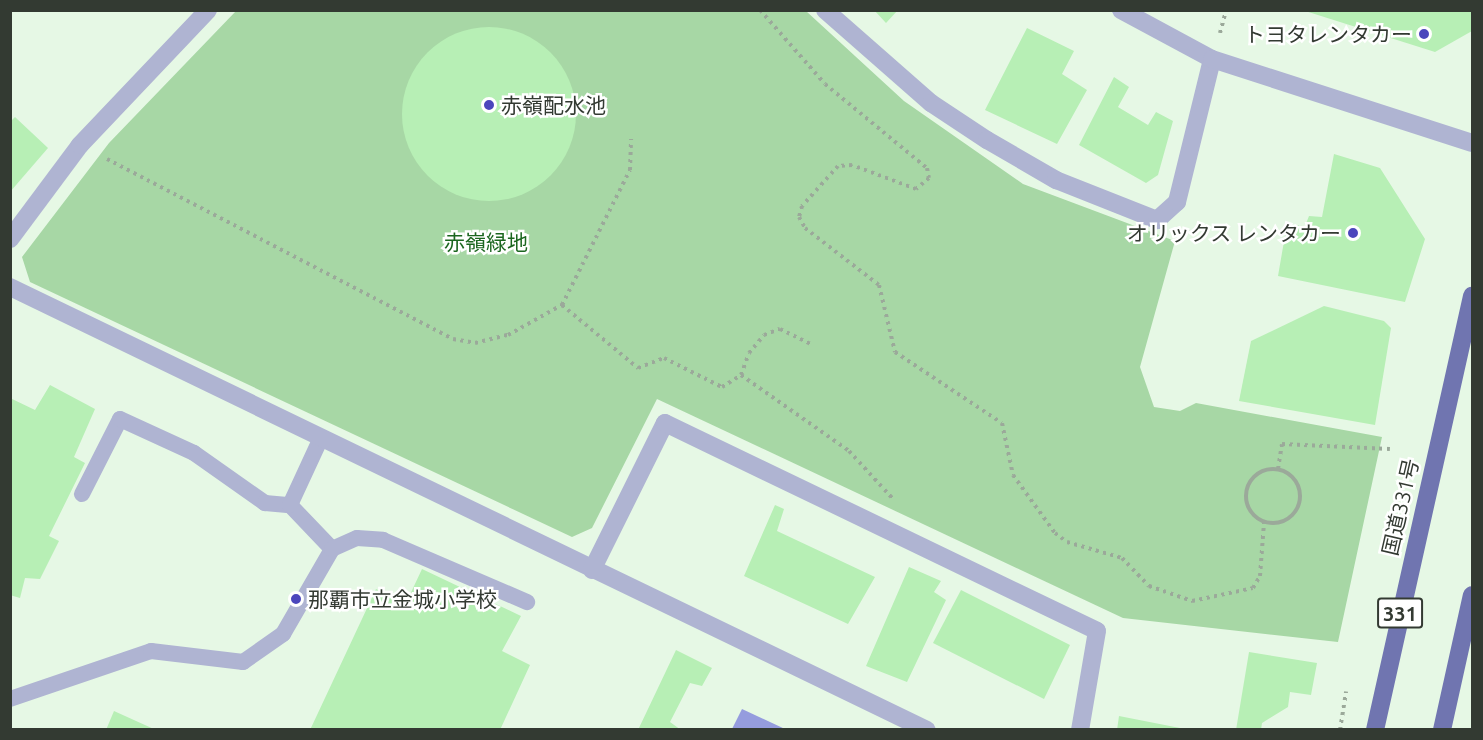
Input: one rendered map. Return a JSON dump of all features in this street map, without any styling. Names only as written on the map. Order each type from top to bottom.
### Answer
[{"type":"highway","name":"国道331号","points":[[1375,729],[1473,296]]},
{"type":"highway","points":[[1442,729],[1473,595]]},
{"type":"street","points":[[10,238],[80,145],[208,10]]},
{"type":"street","points":[[825,10],[931,102],[987,140],[1056,180],[1157,220],[1177,202],[1212,59]]},
{"type":"street","points":[[1122,10],[1212,59],[1473,143]]},
{"type":"street","points":[[10,287],[320,440],[927,729]]},
{"type":"street","points":[[592,570],[665,423],[906,536],[1097,631],[1080,729]]},
{"type":"lane","points":[[82,494],[120,419],[194,453],[265,503],[290,505],[332,549]]},
{"type":"lane","points":[[290,505],[320,440]]},
{"type":"lane","points":[[10,699],[151,651],[243,662],[283,634],[332,549],[357,538],[383,540],[527,602]]},
{"type":"path","points":[[760,10],[825,84],[927,168],[929,178],[916,189],[852,165],[838,166],[802,206],[799,217],[805,228],[879,285],[895,352],[1002,423],[1013,475],[1055,533],[1067,542],[1122,558],[1149,586],[1192,601],[1253,588],[1260,576],[1264,523],[1246,503],[1248,486],[1260,472],[1278,470],[1298,485],[1299,503],[1282,522],[1264,523]]},
{"type":"path","points":[[80,145],[453,339],[475,343],[508,335],[562,306],[630,170],[631,139]]},
{"type":"path","points":[[562,306],[638,368],[664,358],[722,387],[741,375],[764,335],[780,329],[813,345]]},
{"type":"path","points":[[741,375],[874,475],[905,517],[906,536]]},
{"type":"path","points":[[1278,470],[1282,444],[1390,448]]},
{"type":"path","points":[[1340,729],[1346,691]]},
{"type":"green space","name":"赤嶺緑地","points":[[236,11],[806,11],[904,101],[1023,184],[1175,241],[1140,367],[1154,407],[1180,411],[1196,403],[1382,437],[1338,642],[1123,618],[657,399],[592,528],[572,537],[30,282],[22,257],[109,143]]},
{"type":"water","points":[[742,709],[785,729],[732,729]]},
{"type":"building","points":[[874,10],[898,10],[886,23]]},
{"type":"building","name":"トヨタレンタカー","points":[[1302,10],[1472,10],[1472,31],[1435,52]]},
{"type":"building","name":"赤嶺配水池","points":[[489,27],[522,34],[537,42],[550,53],[561,66],[569,81],[576,114],[569,147],[561,162],[550,175],[537,186],[522,194],[489,201],[456,194],[441,186],[428,175],[417,162],[409,147],[402,114],[409,81],[417,66],[428,53],[441,42],[456,34]]},
{"type":"building","points":[[1027,28],[1074,51],[1062,74],[1087,90],[1057,144],[985,110]]},
{"type":"building","points":[[1114,77],[1129,87],[1118,107],[1148,125],[1156,112],[1173,121],[1158,175],[1146,183],[1079,145]]},
{"type":"building","points":[[15,117],[48,148],[10,192],[10,122]]},
{"type":"building","name":"オリックス レンタカー","points":[[1334,154],[1380,168],[1425,239],[1405,302],[1278,276],[1287,224],[1305,226],[1309,216],[1322,217]]},
{"type":"building","points":[[1324,306],[1384,321],[1391,328],[1375,425],[1239,401],[1251,341]]},
{"type":"building","points":[[50,385],[95,409],[74,457],[85,463],[49,536],[59,541],[40,579],[25,578],[20,598],[10,595],[10,398],[35,410]]},
{"type":"building","points":[[775,505],[784,509],[777,531],[875,577],[848,624],[744,576]]},
{"type":"building","points":[[909,567],[941,581],[934,592],[946,600],[907,682],[866,666]]},
{"type":"building","points":[[422,569],[521,616],[502,651],[530,665],[500,730],[310,730],[376,589],[406,603]]},
{"type":"building","points":[[961,590],[1070,645],[1044,699],[933,643]]},
{"type":"building","points":[[676,650],[712,668],[702,686],[690,683],[670,722],[681,730],[638,730]]},
{"type":"building","points":[[1249,652],[1317,663],[1311,695],[1290,692],[1288,707],[1262,723],[1261,730],[1236,730]]},
{"type":"building","points":[[114,711],[156,730],[106,730]]},
{"type":"building","points":[[1119,716],[1180,728],[1180,730],[1117,730]]},
{"type":"place","name":"トヨタレンタカー","points":[[1424,34]]},
{"type":"place","name":"赤嶺配水池","points":[[489,105]]},
{"type":"place","name":"オリックス レンタカー","points":[[1353,233]]},
{"type":"place","name":"那覇市立金城小学校","points":[[296,599]]}]
